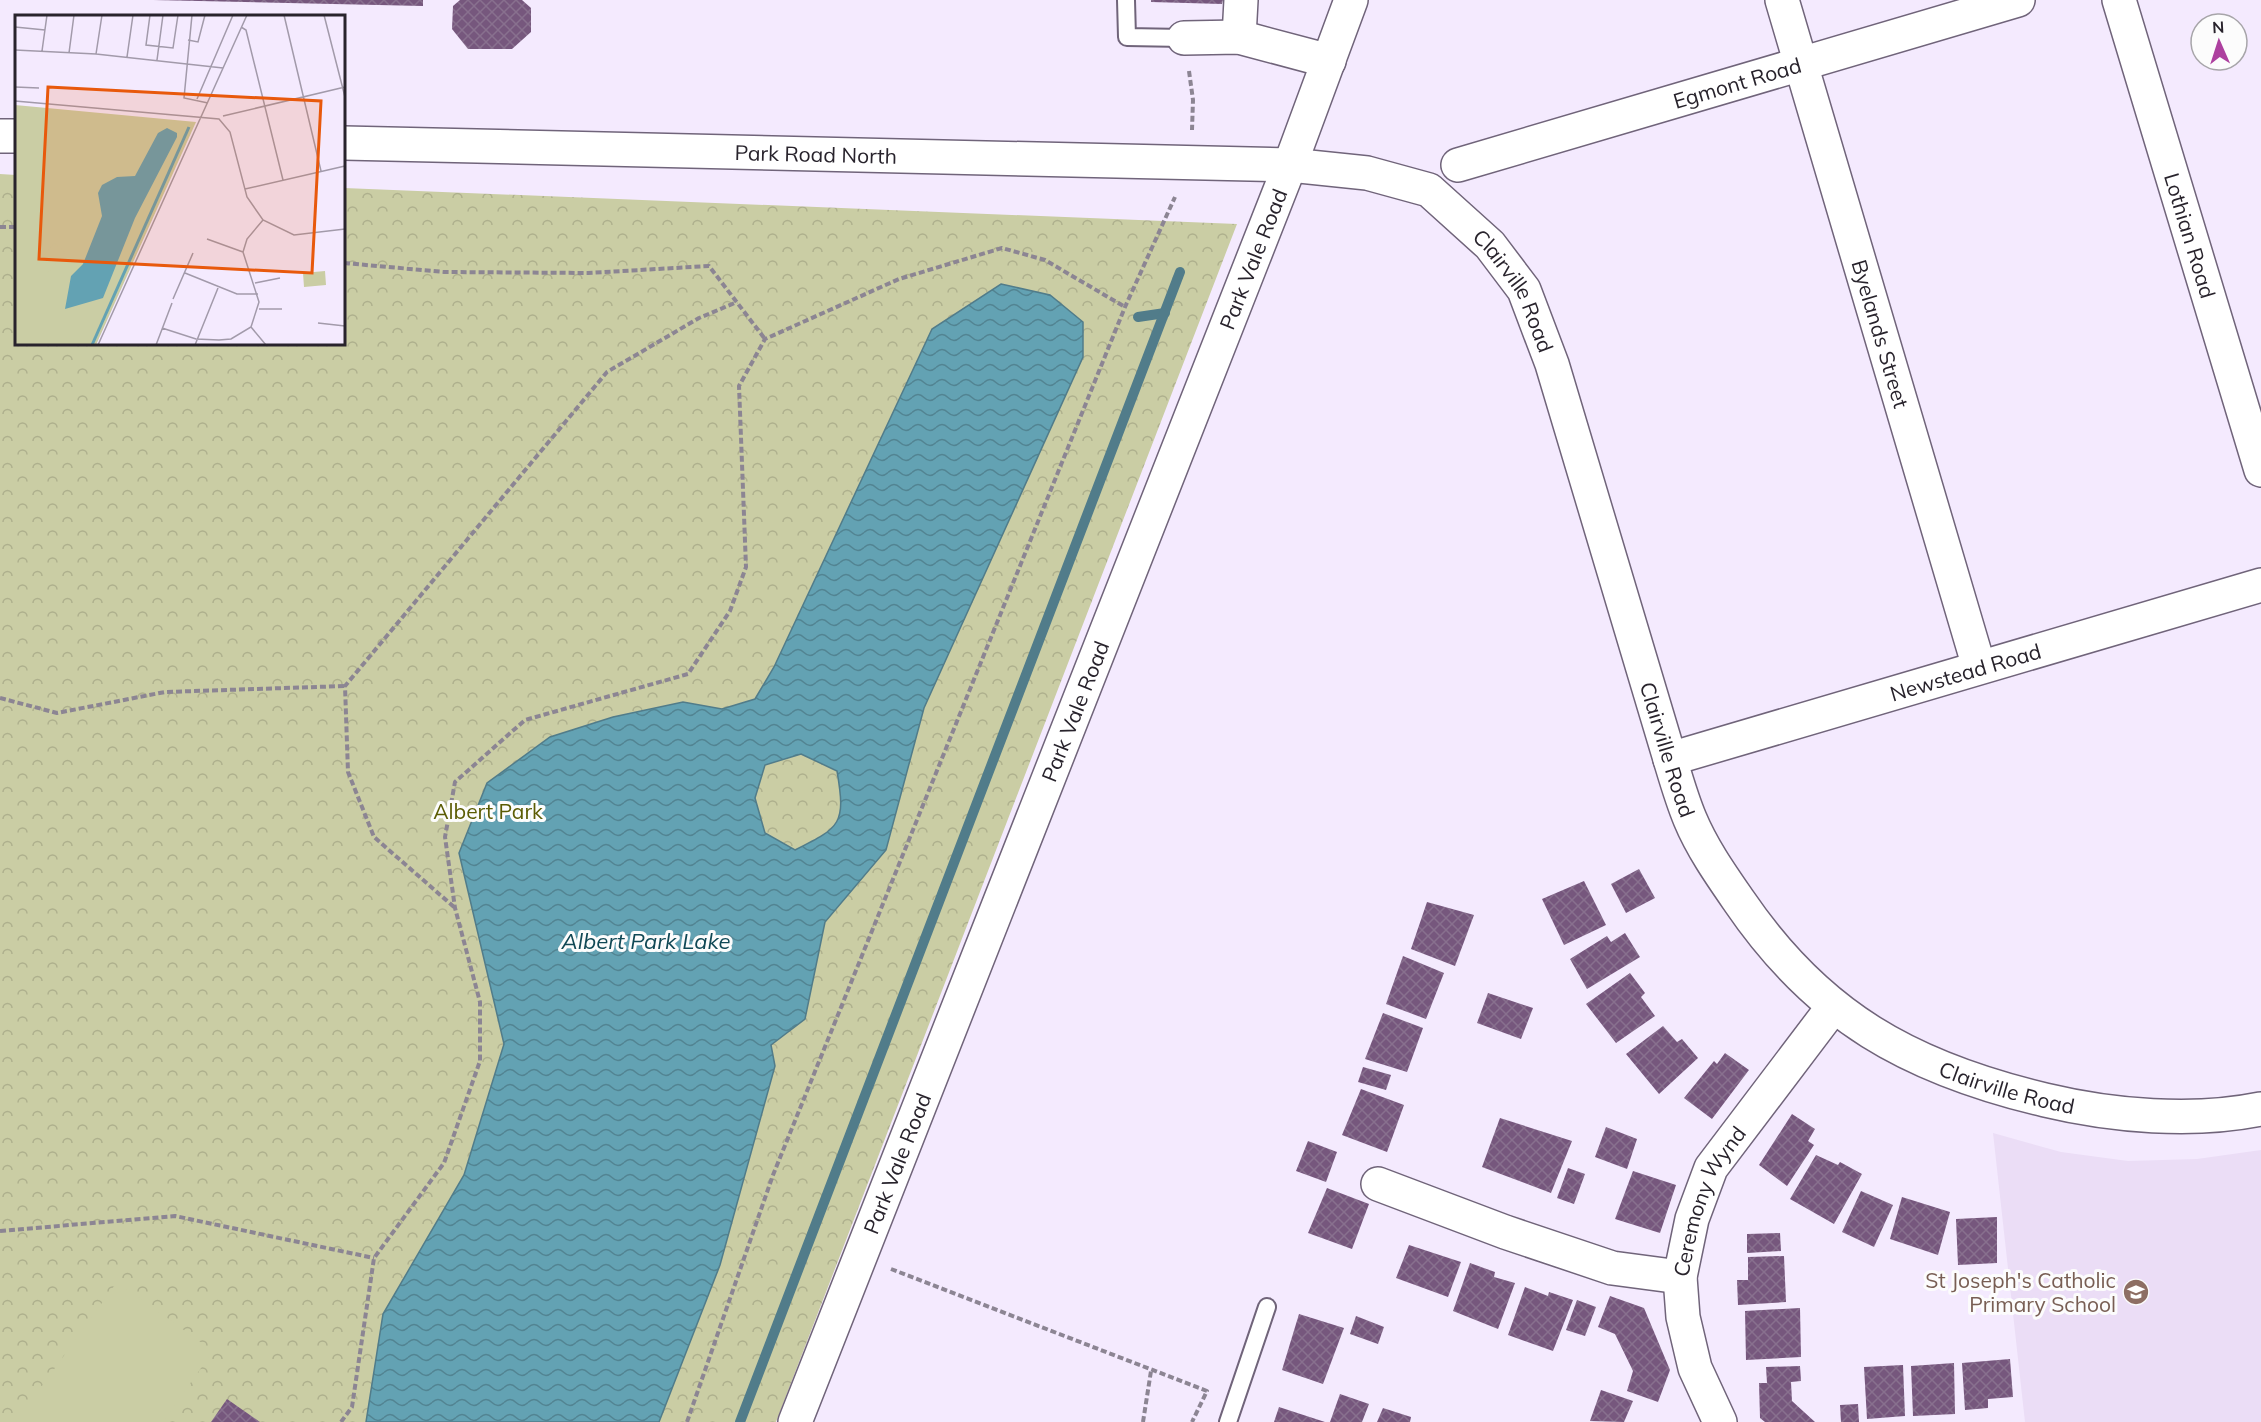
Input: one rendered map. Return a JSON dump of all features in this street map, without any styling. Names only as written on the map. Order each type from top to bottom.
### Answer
[{"type":"street","points":[[1239,37],[1241,0]]},
{"type":"street","name":"Park Vale Road","points":[[795,1422],[1290,165],[1352,0]]},
{"type":"street","name":"Byelands Street","points":[[1782,0],[1979,668]]},
{"type":"street","name":"Egmont Road","points":[[1458,165],[2018,0]]},
{"type":"street","name":"Lothian Road","points":[[2119,0],[2261,470]]},
{"type":"street","points":[[1184,38],[1239,37],[1329,60]]},
{"type":"street","name":"Park Road North","points":[[345,143],[1290,165]]},
{"type":"street","name":"Clairville Road","points":[[1290,165],[1367,173],[1429,190],[1490,245],[1524,290],[1552,364],[1690,820],[1722,875],[1761,933],[1810,987],[1833,1007],[1888,1042],[1946,1071],[2021,1094],[2095,1112],[2174,1117],[2261,1109]]},
{"type":"street","name":"Newstead Road","points":[[1670,759],[2261,585]]},
{"type":"street","name":"Ceremony Wynd","points":[[1720,1422],[1695,1368],[1683,1317],[1680,1277],[1692,1219],[1711,1168],[1833,1007]]},
{"type":"street","points":[[1378,1184],[1505,1233],[1612,1268],[1680,1277]]},
{"type":"lane","points":[[1126,0],[1127,37],[1184,38]]},
{"type":"lane","points":[[1228,1422],[1267,1307]]},
{"type":"path","points":[[687,1422],[773,1175],[1125,307],[1190,162],[1193,100],[1184,38]]},
{"type":"path","points":[[0,227],[15,226]]},
{"type":"path","points":[[341,1422],[351,1407],[374,1258],[444,1163],[480,1061],[480,1002],[455,908],[445,837],[455,782],[525,720],[688,674],[730,611],[746,567],[739,386],[765,339],[899,279],[1002,248],[1045,260],[1125,307]]},
{"type":"path","points":[[345,263],[455,272],[588,273],[709,266],[765,339]]},
{"type":"path","points":[[455,908],[374,837],[348,772],[345,686],[607,372],[699,318],[737,302]]},
{"type":"path","points":[[0,698],[57,713],[165,692],[345,686]]},
{"type":"path","points":[[0,1231],[175,1216],[374,1258]]},
{"type":"path","points":[[860,1257],[1207,1392]]},
{"type":"path","points":[[1143,1422],[1151,1371]]},
{"type":"path","points":[[1192,1422],[1204,1399]]},
{"type":"shaded area","name":"St Joseph's Catholic Primary School","points":[[1993,1133],[2061,1152],[2128,1161],[2197,1159],[2261,1150],[2261,1422],[2025,1422]]},
{"type":"green space","name":"Albert Park","points":[[0,174],[15,175],[15,345],[345,345],[345,188],[1237,224],[776,1422],[0,1422]]},
{"type":"green space","points":[[117,1282],[213,1351],[163,1422],[16,1422]]},
{"type":"water","name":"Albert Park Lake","points":[[1001,284],[1050,295],[1083,322],[1083,357],[924,708],[886,850],[825,922],[805,1019],[771,1045],[775,1066],[720,1265],[659,1422],[366,1422],[383,1314],[464,1175],[504,1044],[459,853],[487,783],[550,737],[613,717],[683,702],[722,709],[755,699],[774,667],[932,329]],"holes":[[[801,754],[837,771],[840,813],[831,829],[795,850],[765,833],[755,798],[765,765]]]},
{"type":"building","points":[[153,0],[423,0],[423,6]]},
{"type":"building","points":[[460,0],[522,0],[531,8],[531,32],[512,49],[468,49],[452,29],[453,6]]},
{"type":"building","points":[[1151,0],[1223,0],[1222,4],[1151,2]]},
{"type":"building","points":[[1639,869],[1655,898],[1626,913],[1611,884]]},
{"type":"building","points":[[1584,881],[1606,925],[1564,945],[1542,899]]},
{"type":"building","points":[[1427,902],[1474,915],[1455,966],[1411,949]]},
{"type":"building","points":[[1625,933],[1640,957],[1587,989],[1570,959],[1607,936],[1611,942]]},
{"type":"building","points":[[1403,956],[1444,973],[1426,1019],[1386,1004]]},
{"type":"building","points":[[1630,973],[1645,993],[1641,997],[1655,1016],[1616,1043],[1586,1004]]},
{"type":"building","points":[[1488,993],[1533,1008],[1521,1039],[1477,1023]]},
{"type":"building","points":[[1383,1013],[1423,1028],[1407,1072],[1365,1059]]},
{"type":"building","points":[[1663,1026],[1677,1042],[1682,1039],[1698,1058],[1659,1094],[1626,1054]]},
{"type":"building","points":[[1725,1053],[1749,1070],[1712,1119],[1684,1098],[1714,1061],[1717,1064]]},
{"type":"building","points":[[1363,1067],[1391,1075],[1386,1090],[1358,1082]]},
{"type":"building","points":[[1361,1089],[1404,1105],[1387,1152],[1342,1135]]},
{"type":"building","points":[[1792,1114],[1815,1129],[1808,1141],[1814,1145],[1787,1186],[1759,1165]]},
{"type":"building","points":[[1500,1118],[1572,1141],[1551,1193],[1482,1167]]},
{"type":"building","points":[[1606,1127],[1637,1139],[1627,1169],[1595,1157]]},
{"type":"building","points":[[1308,1141],[1337,1152],[1326,1182],[1296,1171]]},
{"type":"building","points":[[1816,1155],[1838,1165],[1840,1162],[1862,1174],[1834,1224],[1790,1199]]},
{"type":"building","points":[[1568,1168],[1585,1174],[1574,1204],[1557,1198]]},
{"type":"building","points":[[1633,1171],[1676,1185],[1660,1233],[1615,1219]]},
{"type":"building","points":[[1327,1188],[1369,1204],[1352,1249],[1308,1233]]},
{"type":"building","points":[[1861,1191],[1893,1205],[1874,1247],[1842,1232]]},
{"type":"building","points":[[1902,1197],[1950,1212],[1938,1255],[1890,1239]]},
{"type":"building","points":[[1997,1217],[1997,1263],[1958,1265],[1956,1219]]},
{"type":"building","points":[[1780,1233],[1781,1251],[1747,1253],[1747,1234]]},
{"type":"building","points":[[1409,1245],[1461,1262],[1448,1297],[1396,1278]]},
{"type":"building","points":[[1784,1256],[1786,1302],[1738,1305],[1737,1280],[1748,1280],[1748,1257]]},
{"type":"building","points":[[1470,1263],[1495,1272],[1494,1277],[1515,1283],[1498,1329],[1453,1311]]},
{"type":"building","points":[[1525,1287],[1548,1296],[1549,1292],[1573,1300],[1553,1351],[1508,1335]]},
{"type":"building","points":[[1610,1296],[1644,1308],[1670,1370],[1658,1402],[1627,1391],[1633,1371],[1615,1334],[1598,1327]]},
{"type":"building","points":[[1577,1300],[1596,1307],[1585,1336],[1566,1330]]},
{"type":"building","points":[[1800,1308],[1801,1357],[1746,1360],[1745,1311]]},
{"type":"building","points":[[1299,1314],[1344,1328],[1323,1384],[1282,1370]]},
{"type":"building","points":[[1356,1316],[1384,1327],[1378,1344],[1350,1334]]},
{"type":"building","points":[[2010,1359],[2013,1397],[1988,1399],[1988,1408],[1965,1410],[1962,1363]]},
{"type":"building","points":[[1954,1363],[1955,1414],[1913,1416],[1911,1366]]},
{"type":"building","points":[[1903,1365],[1905,1416],[1867,1419],[1864,1367]]},
{"type":"building","points":[[1800,1366],[1801,1381],[1791,1382],[1792,1401],[1815,1422],[1765,1422],[1760,1418],[1759,1383],[1767,1383],[1766,1367]]},
{"type":"building","points":[[1601,1390],[1633,1401],[1624,1422],[1590,1421]]},
{"type":"building","points":[[1340,1394],[1369,1404],[1362,1422],[1330,1422]]},
{"type":"building","points":[[227,1399],[260,1422],[211,1422]]},
{"type":"building","points":[[1858,1404],[1859,1422],[1841,1422],[1840,1405]]},
{"type":"building","points":[[1279,1407],[1325,1422],[1274,1422]]},
{"type":"building","points":[[1383,1408],[1411,1417],[1410,1422],[1377,1422]]},
{"type":"waterway","points":[[740,1422],[1180,272]]},
{"type":"waterway","points":[[1138,317],[1165,313]]},
{"type":"place","name":"St Joseph's Catholic Primary School","points":[[2136,1292]]}]
